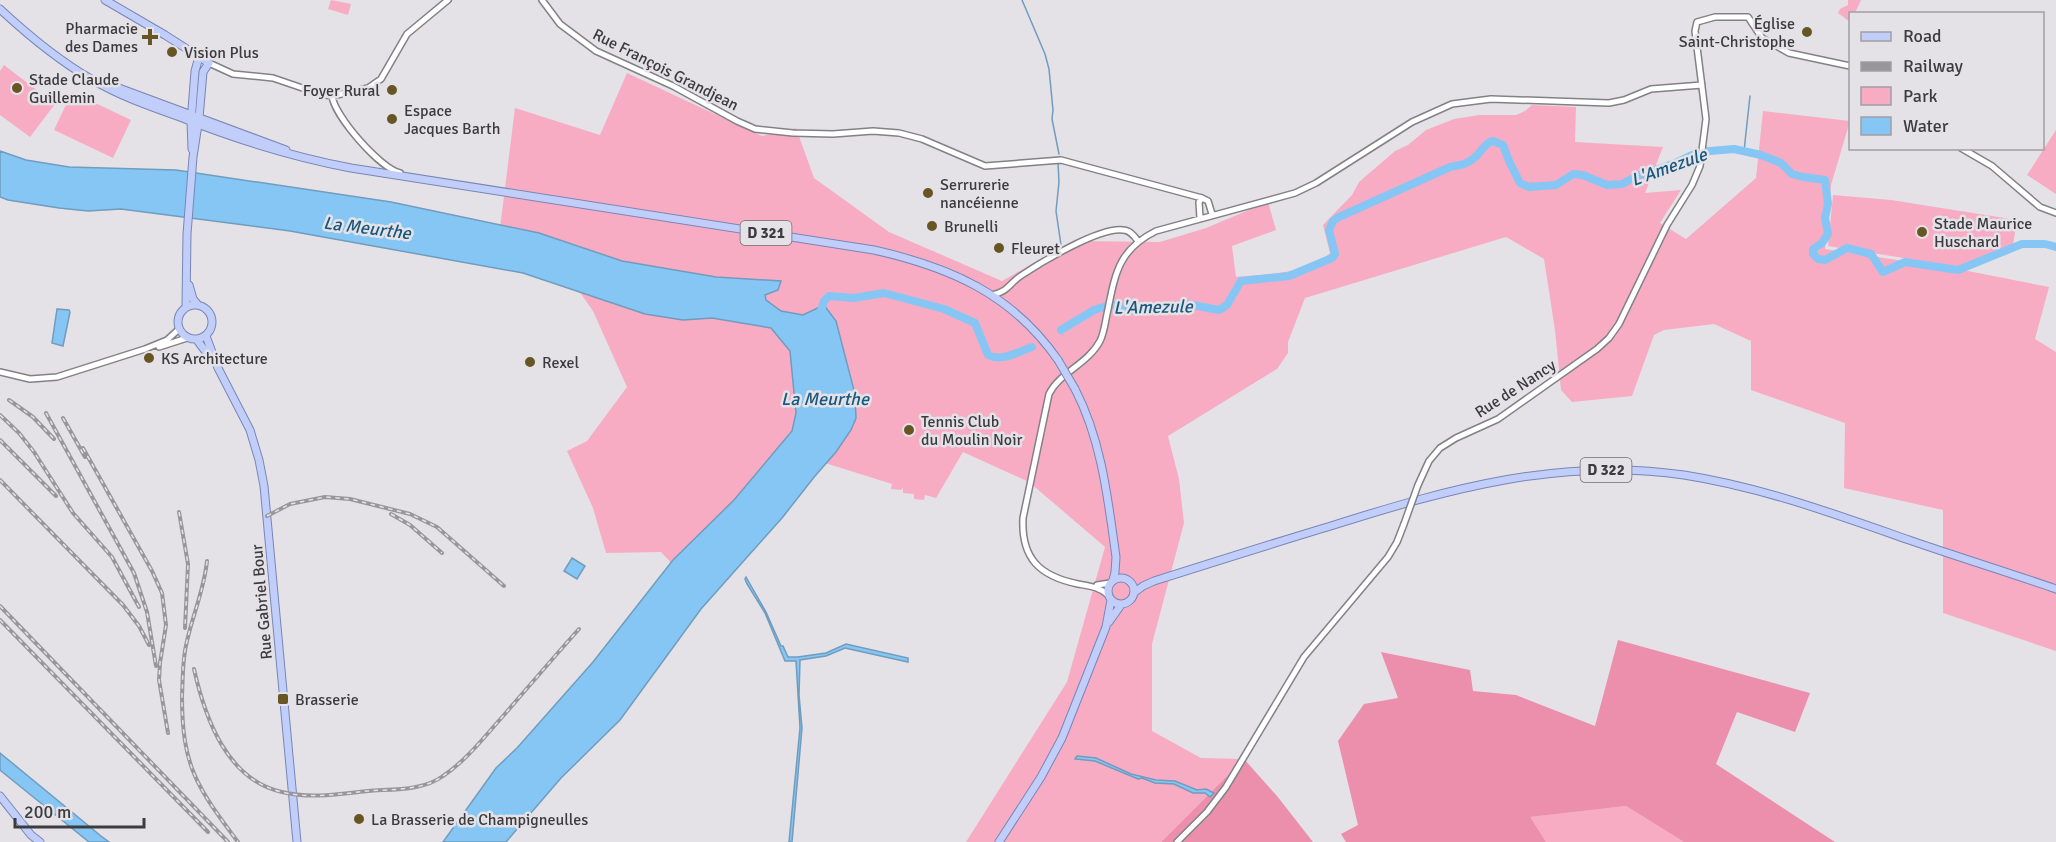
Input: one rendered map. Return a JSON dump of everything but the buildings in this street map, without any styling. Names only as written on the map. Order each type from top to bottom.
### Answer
[{"type":"main road","points":[[105,0],[208,63],[203,72],[195,120]]},
{"type":"main road","name":"D 321","points":[[0,9],[51,52],[104,83],[271,149],[351,168],[874,250],[935,266],[956,275],[992,295],[1029,325],[1058,360],[1075,388],[1095,435],[1102,467],[1116,557],[1115,572],[1111,582]]},
{"type":"main road","points":[[186,274],[193,299],[205,308],[212,318],[212,327],[206,336],[198,340],[187,338],[179,329],[178,319],[186,307],[186,274],[187,230],[195,120],[195,71],[200,57]]},
{"type":"main road","points":[[186,307],[198,305]]},
{"type":"main road","name":"Rue Gabriel Bour","points":[[206,336],[218,368],[250,430],[262,476],[297,842]]},
{"type":"main road","name":"Rue Gabriel Bour","points":[[198,340],[218,368]]},
{"type":"main road","name":"D 322","points":[[1128,580],[1142,584],[1154,581],[1422,497],[1487,482],[1541,474],[1617,470],[1683,475],[1747,488],[1812,506],[2056,589]]},
{"type":"main road","name":"D 321","points":[[1116,557],[1128,580]]},
{"type":"main road","points":[[999,842],[1041,777],[1062,738],[1106,627],[1121,605],[1131,600],[1135,592],[1128,580],[1111,582],[1106,627]]},
{"type":"main road","name":"D 322","points":[[1135,592],[1154,581]]},
{"type":"main road","points":[[1109,598],[1121,605]]},
{"type":"main road","points":[[0,796],[17,819]]},
{"type":"main road","points":[[0,801],[40,842]]},
{"type":"main road","points":[[31,835],[35,842]]},
{"type":"street","points":[[208,63],[233,74],[267,76],[320,94],[332,96],[360,90],[377,83],[407,34],[448,0]]},
{"type":"street","name":"Rue François Grandjean","points":[[542,0],[560,24],[596,51],[673,86],[746,125],[771,132],[899,133],[922,139],[985,166],[1061,160],[1202,198]]},
{"type":"street","name":"Rue de Nancy","points":[[1178,842],[1218,798],[1265,723],[1297,665],[1388,557],[1397,542],[1429,461],[1440,448],[1508,412],[1597,349],[1619,324],[1667,225],[1692,185],[1701,159],[1706,119],[1694,27],[1697,22],[1705,18],[1748,17],[1759,36],[1783,50],[1849,66]]},
{"type":"street","points":[[1109,598],[1102,589],[1058,579],[1033,561],[1024,542],[1023,518],[1049,394],[1055,385],[1092,353],[1100,342],[1121,260],[1138,241],[1156,231],[1304,189],[1412,122],[1452,104],[1483,99],[1609,103],[1657,88],[1702,85]]},
{"type":"street","points":[[332,96],[342,117],[381,162],[395,172],[440,182]]},
{"type":"street","points":[[1964,150],[1992,166],[2040,207],[2056,213]]},
{"type":"street","points":[[1200,218],[1199,202],[1202,198],[1208,201],[1212,214]]},
{"type":"street","points":[[992,295],[1005,291],[1022,275],[1086,240],[1106,232],[1128,230],[1138,241]]},
{"type":"street","points":[[0,372],[30,378],[57,377],[145,349],[167,340],[179,329]]},
{"type":"street","points":[[145,349],[169,345],[187,338]]},
{"type":"street","points":[[1083,585],[1103,586],[1111,582]]},
{"type":"green space","points":[[331,0],[351,4],[348,15],[328,9]]},
{"type":"green space","points":[[1848,0],[1861,0],[1855,12],[1849,12],[1849,21],[1838,13],[1840,9],[1848,5]]},
{"type":"green space","name":"Stade Claude Guillemin","points":[[4,65],[55,104],[30,137],[0,115],[0,71]]},
{"type":"green space","points":[[627,73],[762,136],[796,128],[814,178],[889,232],[1002,281],[1073,241],[1160,242],[1206,228],[1268,202],[1276,230],[1232,246],[1236,277],[1299,269],[1322,260],[1330,253],[1323,225],[1352,195],[1359,182],[1395,151],[1408,145],[1426,130],[1454,119],[1479,115],[1516,115],[1532,105],[1576,107],[1575,142],[1663,147],[1645,193],[1681,190],[1660,223],[1686,239],[1756,178],[1763,111],[1849,121],[1831,185],[1825,249],[1963,270],[2049,287],[2035,339],[2056,352],[2056,651],[1943,613],[1943,510],[1844,488],[1845,423],[1751,390],[1751,341],[1714,324],[1664,330],[1654,335],[1632,396],[1572,402],[1561,390],[1544,259],[1506,237],[1305,298],[1288,342],[1288,353],[1277,369],[1168,436],[1179,479],[1184,523],[1152,644],[1152,731],[1201,758],[1244,759],[1161,842],[966,842],[1067,682],[1105,547],[1029,482],[963,452],[936,498],[925,495],[924,500],[914,499],[914,494],[903,493],[903,488],[901,490],[891,489],[892,484],[822,462],[689,582],[661,552],[606,553],[593,508],[567,451],[587,441],[627,387],[593,311],[554,255],[500,228],[515,108],[600,135]]},
{"type":"green space","points":[[72,92],[131,120],[113,158],[54,130]]},
{"type":"green space","points":[[2056,130],[2056,194],[2027,175]]},
{"type":"green space","name":"Stade Maurice Huschard","points":[[1833,195],[1891,200],[2017,220],[2013,245],[1960,267],[1828,246]]},
{"type":"green space","points":[[1626,806],[1684,842],[1546,842],[1529,817]]},
{"type":"shaded area","points":[[1618,640],[1810,693],[1795,732],[1737,712],[1716,764],[1835,842],[1684,842],[1626,806],[1530,817],[1546,842],[1346,842],[1341,834],[1358,825],[1338,741],[1364,704],[1398,698],[1381,652],[1470,670],[1473,691],[1516,695],[1595,726]]},
{"type":"shaded area","points":[[1244,759],[1313,842],[1161,842]]},
{"type":"water","name":"La Meurthe","points":[[0,151],[26,160],[69,167],[176,170],[391,202],[539,233],[622,261],[716,277],[781,281],[778,290],[765,295],[766,300],[781,311],[803,315],[824,305],[836,321],[855,394],[856,418],[836,452],[782,518],[701,609],[620,720],[561,778],[506,842],[443,842],[496,768],[517,748],[593,662],[673,560],[734,500],[792,431],[796,413],[790,351],[771,328],[712,318],[683,320],[645,314],[523,273],[290,231],[121,209],[88,211],[8,200],[0,197]]},
{"type":"water","points":[[57,309],[70,312],[63,346],[52,343]]},
{"type":"water","points":[[572,558],[585,566],[577,579],[564,571]]},
{"type":"water","points":[[746,577],[766,612],[788,657],[826,653],[846,644],[908,658],[908,662],[845,648],[826,656],[800,660],[799,695],[802,728],[792,842],[789,842],[800,728],[796,661],[785,661],[765,613],[747,584]]},
{"type":"water","points":[[0,753],[109,842],[89,842],[11,779],[0,770]]},
{"type":"water","points":[[1077,756],[1096,758],[1131,774],[1156,780],[1175,781],[1197,790],[1206,789],[1214,793],[1210,797],[1205,793],[1193,793],[1174,784],[1138,779],[1095,761],[1075,759]]},
{"type":"waterway","points":[[1022,0],[1049,69],[1052,119],[1059,154]]},
{"type":"waterway","points":[[1744,151],[1750,96]]},
{"type":"waterway","name":"L'Amezule","points":[[1061,330],[1094,310],[1107,306],[1116,305],[1135,311],[1187,304],[1219,310],[1227,305],[1241,281],[1289,276],[1332,258],[1335,254],[1329,230],[1333,221],[1339,217],[1450,167],[1468,162],[1493,141],[1503,145],[1520,183],[1529,187],[1556,185],[1573,174],[1583,175],[1607,185],[1622,184],[1698,152],[1734,149],[1761,155],[1781,163],[1792,174],[1825,180],[1828,204],[1825,218],[1828,234],[1822,243],[1813,249],[1813,254],[1818,259],[1825,260],[1847,248],[1871,254],[1883,272],[1905,262],[1958,270],[2022,244],[2045,244],[2056,247]]},
{"type":"waterway","points":[[1058,163],[1056,211],[1061,245]]},
{"type":"waterway","name":"L'Amezule","points":[[820,314],[824,301],[829,296],[854,298],[884,293],[944,309],[975,323],[988,355],[993,357],[1016,354],[1032,347]]},
{"type":"railway","points":[[9,400],[33,417],[54,439]]},
{"type":"railway","points":[[46,413],[134,573],[147,612],[156,666]]},
{"type":"railway","points":[[0,415],[19,433],[34,452],[73,513],[112,557],[139,607]]},
{"type":"railway","points":[[63,418],[85,457]]},
{"type":"railway","points":[[0,440],[56,496]]},
{"type":"railway","points":[[83,448],[162,593],[166,625],[159,680],[168,733]]},
{"type":"railway","points":[[0,480],[123,605],[139,626],[149,645]]},
{"type":"railway","points":[[267,516],[290,504],[325,497],[350,499],[410,514],[437,527],[504,586]]},
{"type":"railway","points":[[179,512],[188,564],[185,628]]},
{"type":"railway","points":[[391,514],[410,525],[442,553]]},
{"type":"railway","points":[[207,561],[184,655],[182,696],[185,741],[189,759],[202,790],[238,842]]},
{"type":"railway","points":[[0,606],[228,842]]},
{"type":"railway","points":[[0,620],[208,832]]},
{"type":"railway","points":[[194,669],[212,726],[222,744],[233,761],[247,775],[263,785],[282,792],[314,796],[417,787],[435,781],[460,763],[579,629]]},
{"type":"place","name":"Église Saint-Christophe","points":[[1807,32]]},
{"type":"place","name":"Pharmacie des Dames","points":[[150,37]]},
{"type":"place","name":"Vision Plus","points":[[172,52]]},
{"type":"place","name":"Stade Claude Guillemin","points":[[17,88]]},
{"type":"place","name":"Foyer Rural","points":[[392,90]]},
{"type":"place","name":"Espace Jacques Barth","points":[[392,119]]},
{"type":"place","name":"Serrurerie nancéienne","points":[[928,193]]},
{"type":"place","name":"Brunelli","points":[[932,226]]},
{"type":"place","name":"Stade Maurice Huschard","points":[[1922,232]]},
{"type":"place","name":"Fleuret","points":[[999,248]]},
{"type":"place","name":"KS Architecture","points":[[149,358]]},
{"type":"place","name":"Rexel","points":[[530,362]]},
{"type":"place","name":"Tennis Club du Moulin Noir","points":[[909,430]]},
{"type":"place","name":"Brasserie","points":[[283,699]]},
{"type":"place","name":"La Brasserie de Champigneulles","points":[[359,819]]}]
